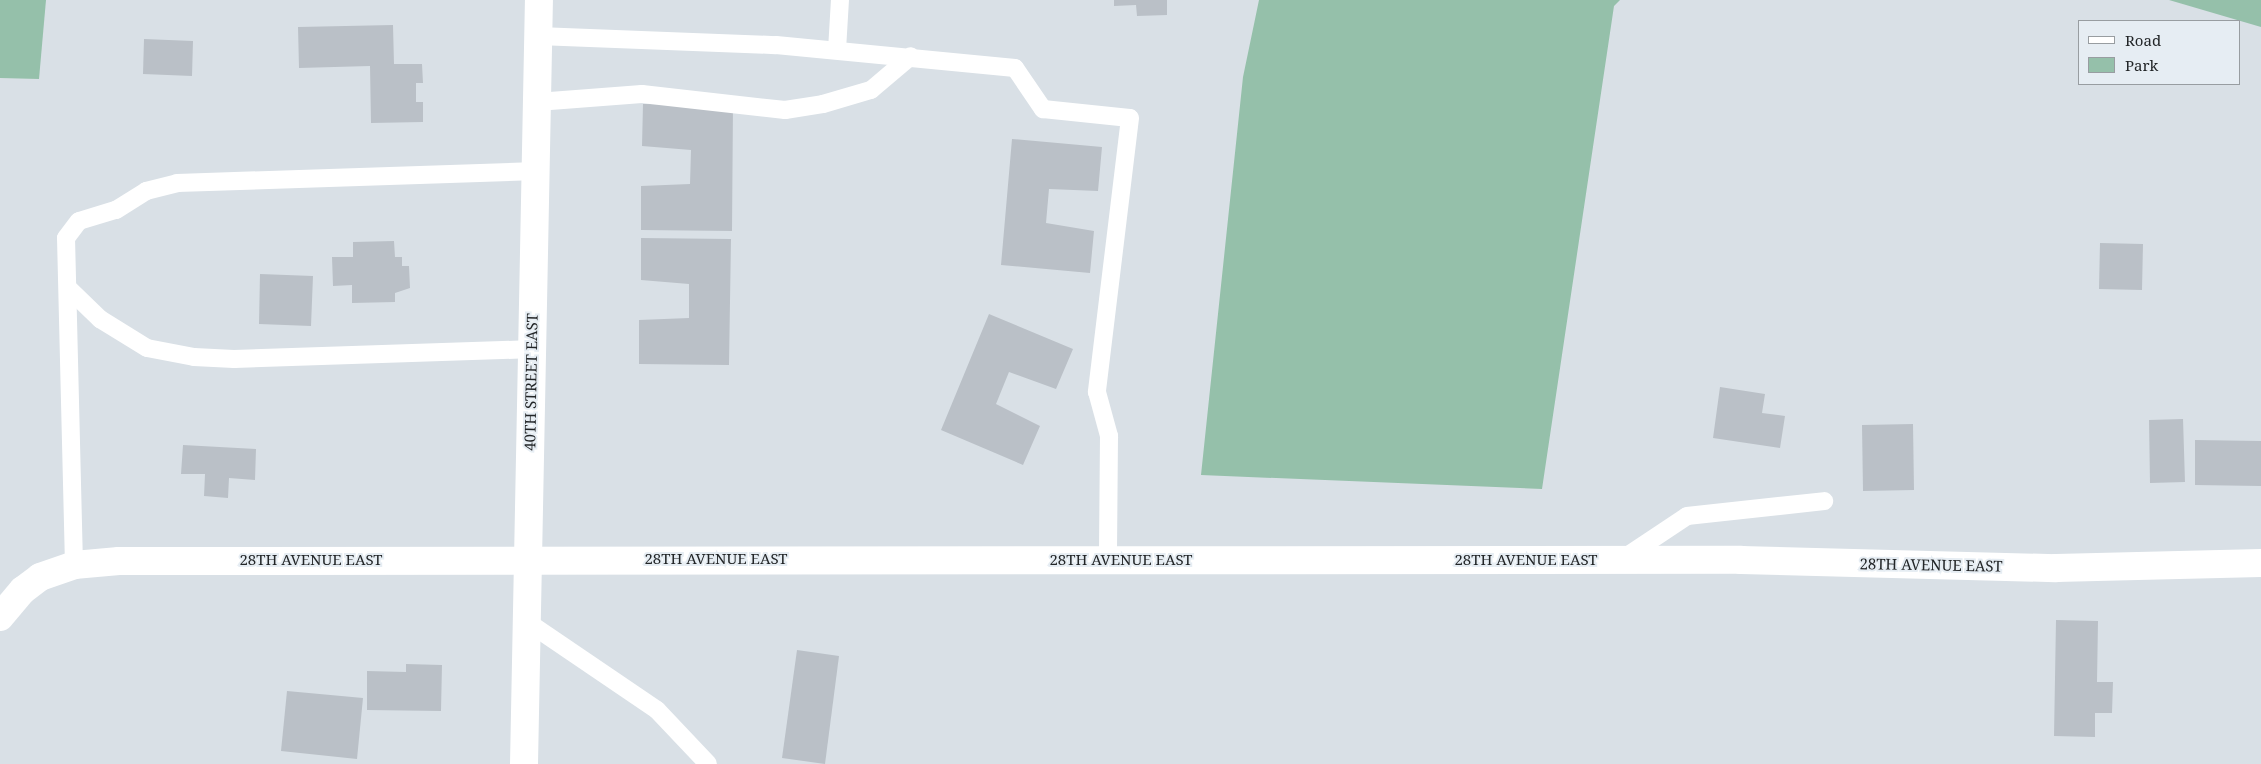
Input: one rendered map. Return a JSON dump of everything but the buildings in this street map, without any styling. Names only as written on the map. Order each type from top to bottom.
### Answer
[{"type":"street","name":"40TH STREET EAST","points":[[524,764],[539,0]]},
{"type":"street","name":"28TH AVENUE EAST","points":[[0,617],[23,590],[40,577],[74,565],[119,561],[528,559],[1620,560],[2056,568],[2261,563]]},
{"type":"lane","points":[[837,50],[840,0]]},
{"type":"lane","points":[[538,36],[837,50],[1015,68],[1043,109],[1130,118],[1096,392],[1109,436],[1108,560]]},
{"type":"lane","points":[[537,102],[642,94],[785,110],[822,104],[871,90],[911,56]]},
{"type":"lane","points":[[74,565],[66,238],[79,221],[116,210],[146,191],[177,183],[536,171]]},
{"type":"lane","points":[[68,288],[100,319],[147,348],[194,357],[234,359],[532,349]]},
{"type":"lane","points":[[1620,560],[1687,516],[1824,501]]},
{"type":"lane","points":[[526,621],[657,710],[708,764]]},
{"type":"green space","points":[[0,0],[46,0],[39,79],[0,78]]},
{"type":"green space","points":[[1259,0],[1620,0],[1614,6],[1542,489],[1201,475],[1243,77]]},
{"type":"green space","points":[[2169,0],[2261,0],[2261,27]]}]
